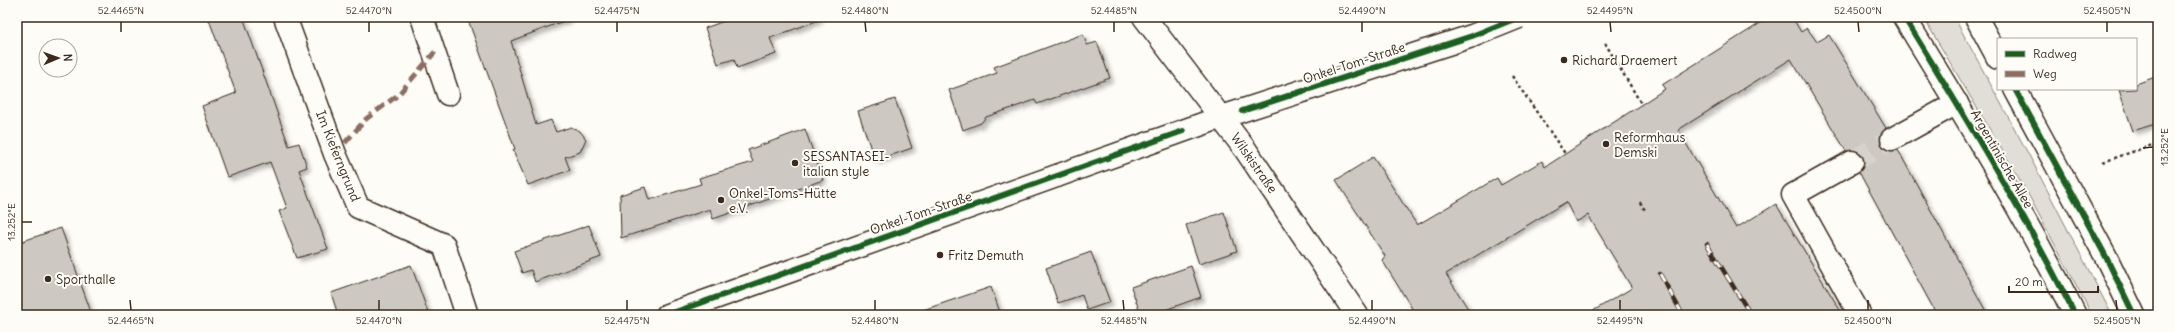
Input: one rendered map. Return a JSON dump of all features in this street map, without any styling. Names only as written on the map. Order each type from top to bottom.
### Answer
[{"type":"main road","name":"Im Kieferngrund","points":[[285,17],[335,154],[358,206],[444,245],[467,315]]},
{"type":"main road","points":[[422,17],[448,94]]},
{"type":"main road","name":"Wilskistraße","points":[[1144,17],[1222,118],[1318,255],[1357,315]]},
{"type":"main road","name":"Onkel-Tom-Straße","points":[[667,315],[1222,118],[1472,36],[1519,17]]},
{"type":"main road","name":"Argentinische Allee","points":[[1904,17],[1957,103],[2042,249],[2075,315]]},
{"type":"main road","points":[[1976,17],[1997,56]]},
{"type":"main road","points":[[2016,90],[2105,255],[2134,315]]},
{"type":"main road","points":[[1892,139],[1957,103]]},
{"type":"main road","points":[[1852,162],[1793,195],[1860,315]]},
{"type":"path","points":[[1605,43],[1642,105]]},
{"type":"path","points":[[1512,76],[1566,155]]},
{"type":"path","points":[[2103,162],[2158,143]]},
{"type":"path","points":[[1640,202],[1646,212]]},
{"type":"shaded area","points":[[1923,17],[1954,17],[2030,157],[2112,315],[2092,315],[2027,192]]},
{"type":"building","points":[[208,17],[243,17],[289,146],[299,143],[307,167],[299,170],[328,249],[297,258],[279,211],[287,208],[270,162],[228,177],[226,174],[202,106],[236,93]]},
{"type":"building","points":[[467,17],[568,17],[569,19],[511,41],[536,125],[551,120],[556,132],[571,127],[580,131],[586,139],[580,152],[565,157],[570,170],[528,185],[513,150],[515,149]]},
{"type":"building","points":[[735,17],[819,17],[819,20],[770,38],[776,54],[737,68],[734,59],[718,64],[705,28]]},
{"type":"building","points":[[1770,17],[1792,17],[1801,32],[1807,28],[1817,42],[1829,35],[1886,128],[1880,138],[1881,145],[1891,151],[1898,150],[1988,315],[1937,315],[1859,172],[1864,163],[1863,156],[1853,150],[1846,151],[1791,59],[1678,130],[1736,228],[1776,204],[1843,315],[1586,315],[1632,288],[1588,215],[1576,222],[1566,202],[1446,274],[1472,315],[1416,315],[1382,260],[1385,256],[1336,180],[1373,157],[1417,225],[1497,178],[1501,185],[1542,161],[1545,167],[1665,89],[1662,85]]},
{"type":"building","points":[[1083,34],[1087,45],[1097,42],[1110,78],[1037,104],[1035,100],[986,117],[981,123],[963,130],[949,90],[997,73],[994,67]]},
{"type":"building","points":[[2158,76],[2158,123],[2133,131],[2119,90],[2137,90],[2137,84]]},
{"type":"building","points":[[895,99],[912,148],[875,161],[858,111]]},
{"type":"building","points":[[805,129],[823,180],[713,219],[710,209],[621,238],[620,195],[645,187],[649,200],[701,184],[699,178],[753,162],[748,150]]},
{"type":"building","points":[[1224,212],[1237,251],[1199,264],[1186,225]]},
{"type":"building","points":[[589,225],[601,257],[535,282],[531,270],[522,273],[514,251]]},
{"type":"building","name":"Sporthalle","points":[[61,228],[92,315],[17,315],[17,243]]},
{"type":"building","points":[[1091,252],[1110,302],[1087,310],[1082,295],[1058,303],[1046,268]]},
{"type":"building","points":[[411,265],[429,315],[338,315],[331,293]]},
{"type":"building","points":[[1191,266],[1201,297],[1151,315],[1141,315],[1131,287]]},
{"type":"building","points":[[991,287],[1001,315],[921,315],[920,311]]},
{"type":"tunnel","points":[[1852,162],[1892,139]]},
{"type":"railway","points":[[1707,244],[1751,315]]},
{"type":"railway","points":[[1660,274],[1683,315]]},
{"type":"marked path","points":[[335,154],[366,119],[398,95],[435,52]]},
{"type":"cycle path","points":[[1242,111],[1472,36],[1519,17]]},
{"type":"cycle path","points":[[1904,17],[1971,127],[2035,239],[2075,315]]},
{"type":"cycle path","points":[[2016,90],[2105,255],[2134,315]]},
{"type":"cycle path","points":[[667,315],[1183,131]]},
{"type":"place","name":"Richard Draemert","points":[[1564,60]]},
{"type":"place","name":"Reformhaus Demski","points":[[1606,144]]},
{"type":"place","name":"SESSANTASEI- italian style","points":[[795,163]]},
{"type":"place","name":"Onkel-Toms-Hütte e.V.","points":[[721,200]]},
{"type":"place","name":"Fritz Demuth","points":[[940,255]]},
{"type":"place","name":"Sporthalle","points":[[48,279]]}]
